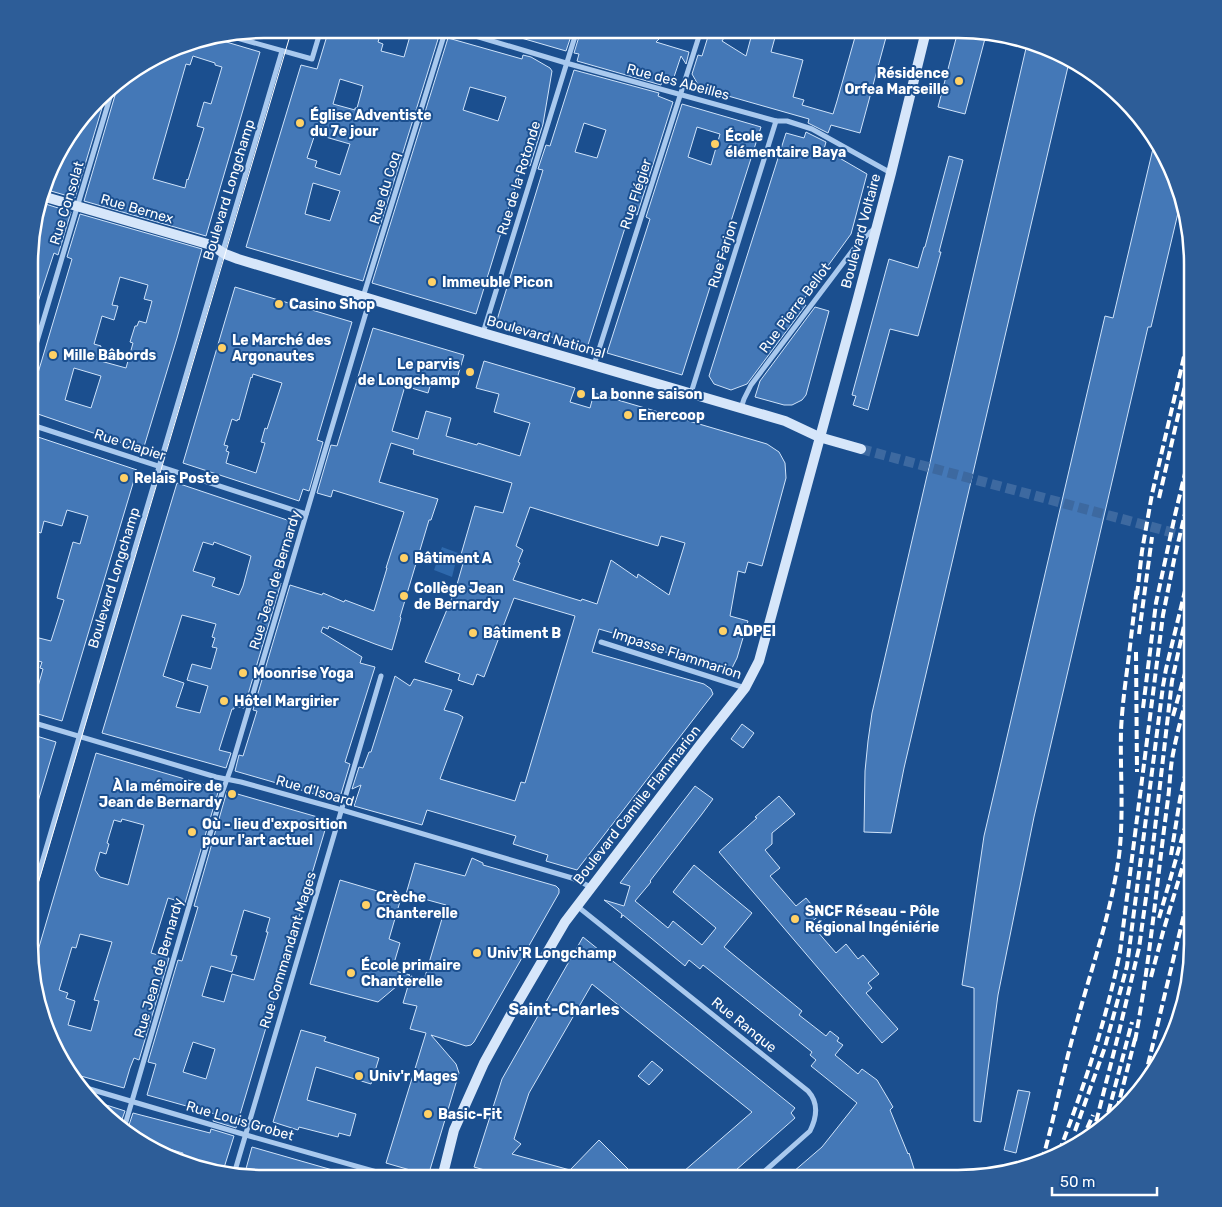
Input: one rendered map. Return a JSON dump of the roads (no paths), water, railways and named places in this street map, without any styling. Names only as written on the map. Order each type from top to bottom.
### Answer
[{"type":"main road","name":"Boulevard Voltaire","points":[[820,437],[891,173],[924,38]]},
{"type":"main road","name":"Rue Bernex","points":[[48,198],[207,244],[223,252]]},
{"type":"main road","name":"Boulevard National","points":[[223,252],[238,259],[366,298],[792,423],[820,437],[861,449]]},
{"type":"main road","name":"Boulevard Camille Flammarion","points":[[444,1170],[454,1130],[484,1063],[560,931],[591,887],[745,688],[759,661],[820,437]]},
{"type":"street","points":[[239,39],[312,59],[318,38]]},
{"type":"street","name":"Rue du Coq","points":[[366,298],[443,38]]},
{"type":"street","name":"Rue des Abeilles","points":[[482,38],[776,121],[786,121],[812,129],[891,173]]},
{"type":"street","name":"Rue de la Rotonde","points":[[483,333],[574,38]]},
{"type":"street","name":"Rue Flégier","points":[[594,365],[698,38]]},
{"type":"street","name":"Boulevard Longchamp","points":[[38,876],[282,51]]},
{"type":"street","name":"Rue Consolat","points":[[38,338],[110,99]]},
{"type":"street","name":"Rue Farjon","points":[[691,393],[776,121]]},
{"type":"street","name":"Rue Pierre Bellot","points":[[741,408],[751,385],[859,242],[876,227]]},
{"type":"street","name":"Rue Jean de Bernardy","points":[[126,1123],[306,514],[366,298]]},
{"type":"street","name":"Rue Clapier","points":[[38,427],[306,514]]},
{"type":"street","name":"Impasse Flammarion","points":[[601,642],[745,688]]},
{"type":"street","name":"Rue Commandant Mages","points":[[236,1168],[382,676]]},
{"type":"street","name":"Rue d'Isoard","points":[[38,724],[342,810],[572,878],[591,887]]},
{"type":"street","name":"Rue Ranque","points":[[577,906],[808,1090],[813,1096],[816,1113],[810,1131],[766,1170]]},
{"type":"street","name":"Rue Louis Grobet","points":[[91,1088],[370,1170]]},
{"type":"tunnel","points":[[861,449],[1184,536]]},
{"type":"tram line","points":[[38,884],[289,38]]},
{"type":"railway","points":[[1137,595],[1142,551],[1152,494],[1184,357]]},
{"type":"railway","points":[[1159,498],[1184,390]]},
{"type":"railway","points":[[1143,708],[1156,603],[1184,478]]},
{"type":"railway","points":[[1062,1144],[1094,1054],[1120,952],[1163,615],[1184,518]]},
{"type":"railway","points":[[1139,634],[1152,537]]},
{"type":"railway","points":[[1044,1152],[1071,1042],[1106,920],[1119,856],[1122,793],[1122,714],[1137,587]]},
{"type":"railway","points":[[1075,1131],[1105,1047],[1127,966],[1163,686],[1184,595]]},
{"type":"railway","points":[[1096,1123],[1139,948],[1172,681],[1184,626]]},
{"type":"railway","points":[[1136,652],[1137,772]]},
{"type":"railway","points":[[1173,716],[1184,677]]},
{"type":"railway","points":[[1135,1041],[1149,951],[1172,760],[1184,709]]},
{"type":"railway","points":[[1171,855],[1184,781]]},
{"type":"railway","points":[[1159,918],[1184,831]]},
{"type":"railway","points":[[1151,977],[1184,862]]},
{"type":"railway","points":[[1148,1067],[1184,914]]},
{"type":"railway","points":[[1109,1112],[1132,1022]]},
{"type":"railway","points":[[1119,1102],[1136,1035]]},
{"type":"railway","points":[[1087,1129],[1093,1115]]},
{"type":"place","name":"Résidence Orfea Marseille","points":[[959,81]]},
{"type":"place","name":"Église Adventiste du 7e jour","points":[[300,123]]},
{"type":"place","name":"École élémentaire Baya","points":[[715,144]]},
{"type":"place","name":"Immeuble Picon","points":[[432,282]]},
{"type":"place","name":"Casino Shop","points":[[279,304]]},
{"type":"place","name":"Le Marché des Argonautes","points":[[222,348]]},
{"type":"place","name":"Mille Bâbords","points":[[53,355]]},
{"type":"place","name":"Le parvis de Longchamp","points":[[470,372]]},
{"type":"place","name":"La bonne saison","points":[[581,394]]},
{"type":"place","name":"Enercoop","points":[[628,415]]},
{"type":"place","name":"Relais Poste","points":[[124,478]]},
{"type":"place","name":"Bâtiment A","points":[[404,558]]},
{"type":"place","name":"Collège Jean de Bernardy","points":[[404,596]]},
{"type":"place","name":"ADPEI","points":[[723,631]]},
{"type":"place","name":"Bâtiment B","points":[[473,633]]},
{"type":"place","name":"Moonrise Yoga","points":[[243,673]]},
{"type":"place","name":"Hôtel Margirier","points":[[224,701]]},
{"type":"place","name":"À la mémoire de Jean de Bernardy","points":[[232,794]]},
{"type":"place","name":"Où - lieu d'exposition pour l'art actuel","points":[[192,832]]},
{"type":"place","name":"Crèche Chanterelle","points":[[366,905]]},
{"type":"place","name":"SNCF Réseau - Pôle Régional Ingéniérie","points":[[795,919]]},
{"type":"place","name":"Univ'R Longchamp","points":[[477,953]]},
{"type":"place","name":"École primaire Chanterelle","points":[[351,973]]},
{"type":"place","name":"Univ'r Mages","points":[[359,1076]]},
{"type":"place","name":"Basic-Fit","points":[[428,1114]]},
{"type":"district","name":"Saint-Charles","points":[[564,1009]]}]
